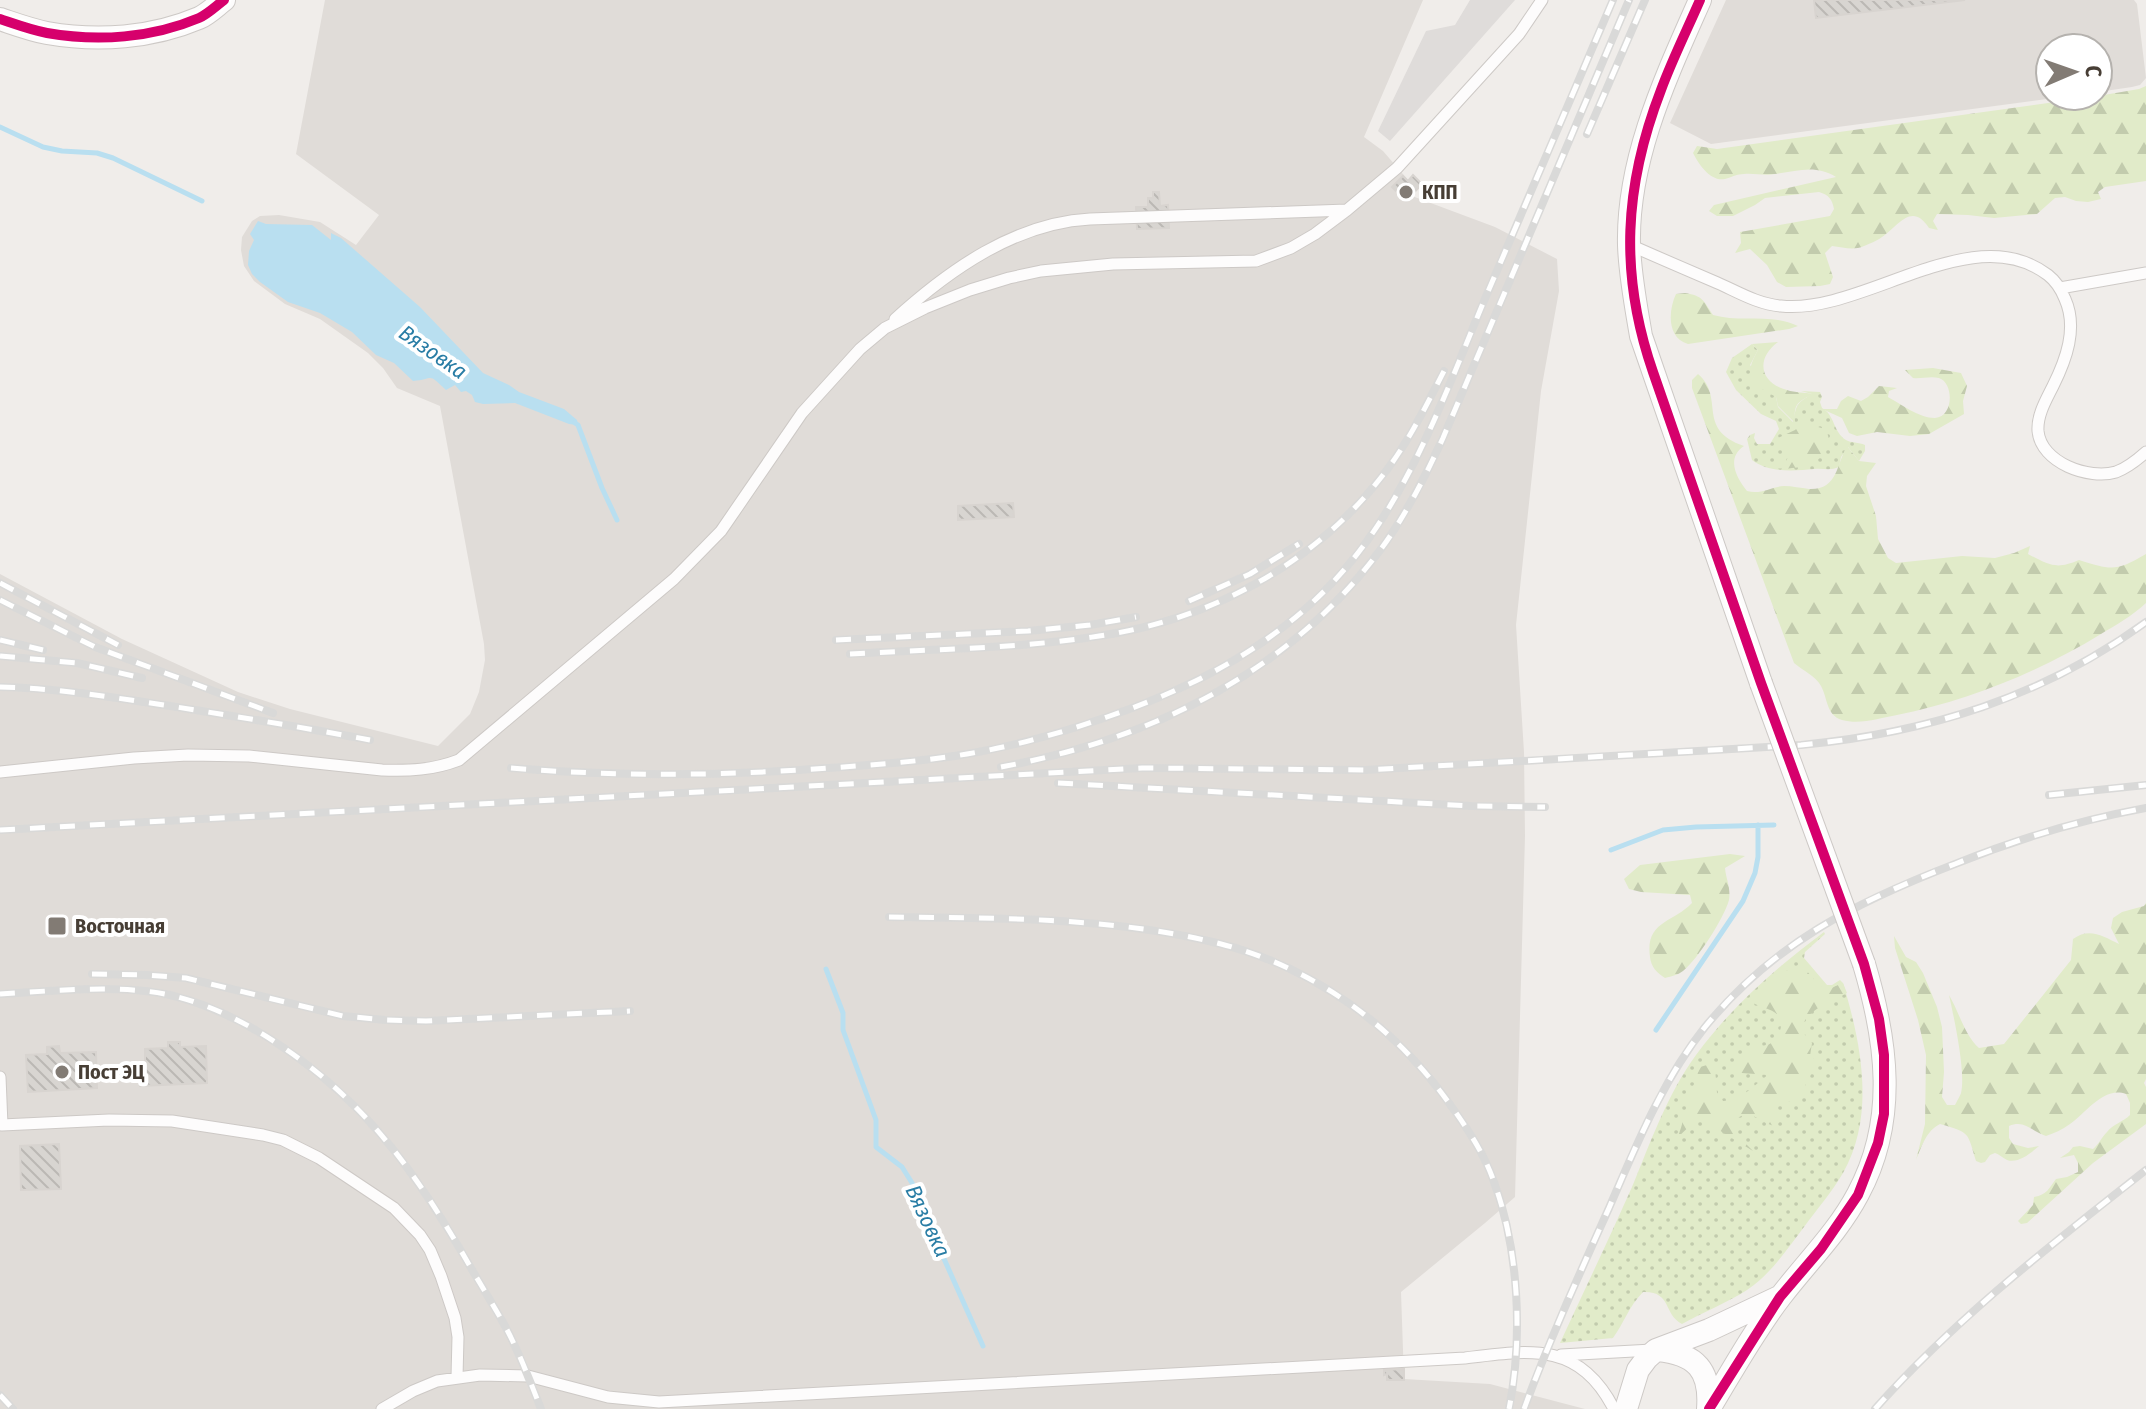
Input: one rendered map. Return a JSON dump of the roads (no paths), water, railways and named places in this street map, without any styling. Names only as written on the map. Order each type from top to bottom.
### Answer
[{"type":"street","points":[[0,19],[46,33],[126,37],[151,34],[202,17],[224,0]]},
{"type":"street","points":[[1700,0],[1660,91],[1636,170],[1629,245],[1635,304],[1641,336],[1761,683],[1864,964],[1879,1019],[1884,1055],[1884,1114],[1878,1143],[1858,1195],[1821,1249],[1780,1297],[1709,1409]]},
{"type":"street","points":[[1626,1409],[1638,1370],[1656,1350],[1709,1330],[1780,1297]]},
{"type":"street","points":[[1656,1350],[1684,1355],[1700,1368],[1709,1384],[1709,1409]]},
{"type":"lane","points":[[885,328],[970,290],[1041,271],[1113,264],[1256,261],[1291,248],[1347,210],[1397,168],[1519,34],[1542,0]]},
{"type":"lane","points":[[0,772],[176,755],[249,756],[393,770],[442,767],[459,760],[674,579],[721,531],[812,401],[860,349],[947,276],[1016,236],[1066,221],[1347,210]]},
{"type":"lane","points":[[1629,245],[1746,297],[1780,306],[1800,307],[1842,298],[1975,257],[2019,261],[2051,277],[2060,288],[2068,307],[2069,346],[2041,410],[2038,432],[2041,443],[2059,460],[2094,474],[2117,471],[2146,452]]},
{"type":"lane","points":[[2060,288],[2146,273]]},
{"type":"lane","points":[[0,1077],[2,1125],[139,1119],[249,1132],[301,1148],[375,1195],[409,1222],[430,1250],[455,1318],[457,1377]]},
{"type":"lane","points":[[382,1409],[437,1381],[480,1375],[528,1376],[608,1397],[659,1402],[1465,1358],[1516,1352],[1557,1355],[1656,1350]]},
{"type":"lane","points":[[1557,1355],[1577,1365],[1594,1379],[1614,1409]]},
{"type":"water","points":[[258,221],[266,224],[312,225],[331,240],[331,233],[341,238],[420,307],[483,373],[519,392],[564,409],[577,420],[578,425],[515,403],[475,402],[472,395],[461,392],[455,385],[446,390],[431,378],[413,381],[394,363],[376,355],[352,332],[320,313],[288,302],[260,282],[248,265],[254,240],[250,234]]},
{"type":"waterway","name":"Вязовка","points":[[0,127],[43,147],[97,153],[113,158],[202,201]]},
{"type":"waterway","name":"Вязовка","points":[[575,423],[617,520]]},
{"type":"waterway","points":[[1656,1030],[1743,901],[1755,873],[1758,825]]},
{"type":"waterway","points":[[1611,850],[1663,830],[1774,825]]},
{"type":"waterway","name":"Вязовка","points":[[826,969],[843,1013],[843,1030],[876,1120],[876,1147],[902,1167],[919,1194],[932,1232],[983,1346]]},
{"type":"railway","points":[[511,768],[620,774],[727,773],[884,764],[967,754],[1055,734],[1107,717],[1182,687],[1251,650],[1313,602],[1341,573],[1367,541],[1402,485],[1446,394],[1613,0]]},
{"type":"railway","points":[[1001,767],[1111,739],[1163,719],[1212,694],[1259,666],[1303,632],[1344,593],[1381,549],[1415,495],[1443,438],[1629,0]]},
{"type":"railway","points":[[1587,134],[1645,0]]},
{"type":"railway","points":[[850,654],[1006,646],[1099,636],[1179,617],[1217,603],[1289,563],[1352,511],[1398,454],[1444,371]]},
{"type":"railway","points":[[1189,601],[1250,574],[1299,544]]},
{"type":"railway","points":[[0,583],[118,645]]},
{"type":"railway","points":[[0,600],[95,647],[273,713]]},
{"type":"railway","points":[[836,640],[1028,631],[1136,617]]},
{"type":"railway","points":[[0,830],[1142,768],[1365,770],[1801,745],[1894,731],[1982,707],[2066,671],[2146,622]]},
{"type":"railway","points":[[0,640],[43,650]]},
{"type":"railway","points":[[0,656],[77,663],[142,678]]},
{"type":"railway","points":[[0,687],[123,699],[370,740]]},
{"type":"railway","points":[[1058,783],[1471,806],[1545,807]]},
{"type":"railway","points":[[2049,795],[2146,785]]},
{"type":"railway","points":[[1524,1409],[1651,1114],[1690,1048],[1731,997],[1759,971],[1819,928],[1919,878],[2025,838],[2146,808]]},
{"type":"railway","points":[[889,917],[1056,921],[1181,935],[1221,944],[1288,968],[1349,1003],[1377,1025],[1403,1049],[1449,1103],[1469,1131],[1494,1182],[1509,1236],[1516,1294],[1516,1353],[1509,1409]]},
{"type":"railway","points":[[92,974],[186,978],[343,1016],[385,1020],[426,1021],[630,1011]]},
{"type":"railway","points":[[0,994],[108,989],[170,995],[201,1004],[244,1023],[315,1071],[368,1120],[432,1204],[505,1326],[541,1409]]},
{"type":"railway","points":[[1875,1409],[1971,1313],[2146,1170]]},
{"type":"railway","points":[[0,1395],[13,1409]]},
{"type":"place","name":"КПП","points":[[1406,192]]},
{"type":"place","name":"Восточная","points":[[57,926]]},
{"type":"place","name":"Пост ЭЦ","points":[[62,1072]]}]
